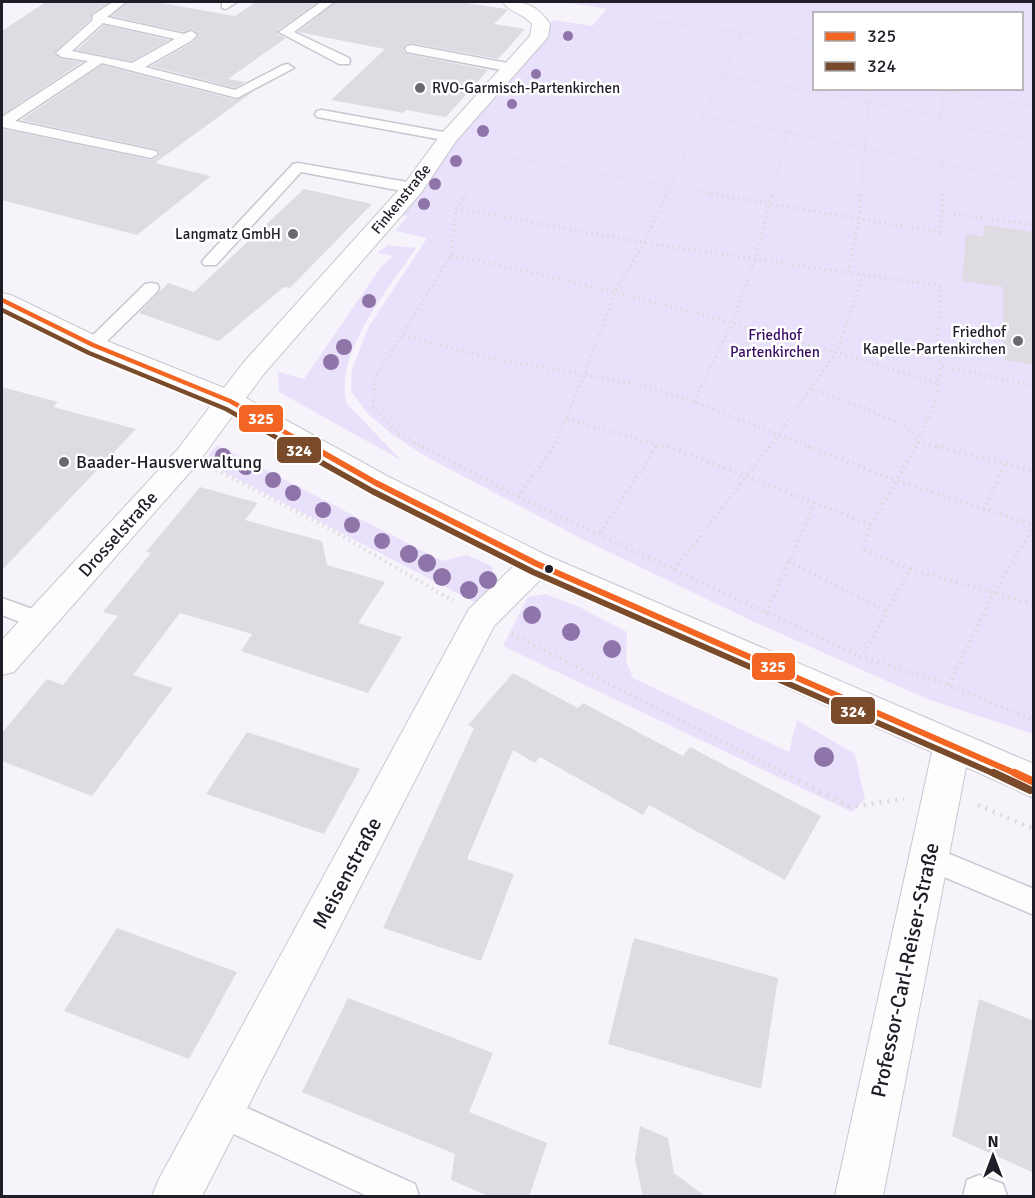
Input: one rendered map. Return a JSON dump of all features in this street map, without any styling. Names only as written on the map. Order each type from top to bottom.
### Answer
[{"type":"street","name":"Finkenstraße","points":[[230,401],[253,369],[413,188],[449,137],[539,37],[541,24],[534,15],[511,2]]},
{"type":"street","points":[[2,300],[93,345],[230,401],[376,483],[537,564],[952,744],[1034,782]]},
{"type":"street","name":"Drosselstraße","points":[[2,662],[188,456],[230,401]]},
{"type":"street","name":"Meisenstraße","points":[[176,1197],[481,618],[537,564]]},
{"type":"street","name":"Professor-Carl-Reiser-Straße","points":[[859,1197],[952,744]]},
{"type":"lane","points":[[97,18],[120,2]]},
{"type":"lane","points":[[328,2],[285,32],[344,61]]},
{"type":"lane","points":[[97,18],[187,38]]},
{"type":"lane","points":[[97,18],[98,22],[62,53],[100,59],[237,94],[288,68]]},
{"type":"lane","points":[[133,68],[200,30]]},
{"type":"lane","points":[[411,49],[512,68]]},
{"type":"lane","points":[[2,123],[100,59]]},
{"type":"lane","points":[[321,114],[449,137]]},
{"type":"lane","points":[[2,123],[151,154]]},
{"type":"lane","points":[[210,262],[298,167],[413,188]]},
{"type":"lane","points":[[93,345],[151,288]]},
{"type":"lane","points":[[2,606],[41,621]]},
{"type":"lane","points":[[928,857],[1034,902]]},
{"type":"lane","points":[[221,1112],[403,1197]]},
{"type":"lane","points":[[979,1197],[979,1192],[991,1197]]},
{"type":"path","points":[[632,19],[813,41]]},
{"type":"path","points":[[518,497],[554,446],[585,374],[615,291],[644,243],[742,32]]},
{"type":"path","points":[[722,75],[941,116],[965,128],[1034,140]]},
{"type":"path","points":[[848,272],[859,220],[870,90]]},
{"type":"path","points":[[1034,106],[944,90],[941,116],[944,166],[940,232],[669,187],[503,156],[477,179],[456,208],[451,255],[375,378],[373,407],[400,435],[518,497],[600,533],[862,657],[949,685],[1034,720]]},
{"type":"path","points":[[703,116],[944,166],[1034,182]]},
{"type":"path","points":[[694,402],[734,321],[770,204],[788,132]]},
{"type":"path","points":[[456,208],[644,243],[941,286],[937,349],[941,366],[941,384],[919,442],[871,525],[862,549],[910,569],[1034,604]]},
{"type":"path","points":[[942,212],[1034,225]]},
{"type":"path","points":[[451,255],[541,273],[734,321],[941,384]]},
{"type":"path","points":[[674,570],[779,435],[837,351],[863,274]]},
{"type":"path","points":[[402,335],[484,357],[641,385],[694,402],[895,480],[1034,526],[993,594],[949,685]]},
{"type":"path","points":[[941,366],[1034,386]]},
{"type":"path","points":[[812,388],[868,409],[906,427],[919,442],[1034,471]]},
{"type":"path","points":[[567,419],[659,443],[871,525]]},
{"type":"path","points":[[600,533],[659,443]]},
{"type":"path","points":[[188,456],[332,530],[481,618],[850,807]]},
{"type":"path","points":[[984,510],[1005,464]]},
{"type":"path","points":[[766,613],[815,503]]},
{"type":"path","points":[[788,561],[886,611]]},
{"type":"path","points":[[862,657],[910,569]]},
{"type":"green space","name":"Friedhof Partenkirchen","points":[[563,2],[1033,2],[1033,734],[927,699],[748,619],[584,540],[425,456],[393,435],[368,414],[351,391],[352,369],[368,328],[427,238],[396,231],[407,216],[398,214],[553,20],[592,26],[607,9]]},
{"type":"green space","points":[[388,245],[416,248],[366,322],[355,343],[348,364],[345,385],[347,404],[401,460],[279,392],[278,372],[304,379],[381,267],[393,256],[377,253]]},
{"type":"green space","points":[[217,445],[442,561],[467,555],[491,566],[494,583],[491,591],[480,605],[203,461]]},
{"type":"green space","points":[[545,594],[579,607],[627,632],[626,661],[633,678],[789,752],[797,720],[855,754],[865,799],[852,812],[503,646],[528,597]]},
{"type":"building","points":[[46,2],[110,2],[92,13],[90,20],[54,53],[62,59],[82,62],[2,115],[2,31]]},
{"type":"building","points":[[128,2],[155,2],[235,16],[256,2],[318,2],[278,30],[278,34],[286,38],[228,79],[245,82],[235,88],[151,66],[192,43],[199,35],[192,29],[184,32],[112,16]]},
{"type":"building","points":[[336,2],[459,2],[506,9],[508,10],[494,24],[525,29],[498,59],[406,44],[403,50],[407,54],[488,70],[446,117],[406,110],[404,113],[331,100],[385,49],[298,32]]},
{"type":"building","points":[[104,25],[169,40],[132,61],[77,50]]},
{"type":"building","points":[[102,65],[236,100],[254,91],[155,163],[211,176],[137,235],[2,200],[2,129],[151,160],[159,156],[160,153],[156,149],[21,120]]},
{"type":"building","points":[[304,189],[372,204],[290,288],[284,287],[219,341],[139,313],[168,283],[194,292]]},
{"type":"building","points":[[984,225],[1034,232],[1034,365],[1005,360],[1003,355],[1003,287],[962,281],[966,234],[983,237]]},
{"type":"building","points":[[2,387],[58,402],[53,407],[136,429],[2,570]]},
{"type":"building","points":[[200,487],[258,503],[245,520],[322,541],[327,565],[385,582],[358,623],[402,637],[368,693],[241,651],[252,634],[180,613],[133,675],[173,688],[92,796],[2,761],[2,733],[47,679],[63,685],[118,616],[103,612],[151,553],[146,552]]},
{"type":"building","points":[[513,673],[578,708],[583,703],[683,756],[690,747],[821,816],[785,880],[649,805],[643,815],[540,757],[535,763],[513,750],[467,859],[514,874],[481,961],[383,928],[474,728],[468,725]]},
{"type":"building","points":[[247,732],[360,769],[324,834],[206,794]]},
{"type":"building","points":[[117,928],[237,972],[189,1059],[64,1011]]},
{"type":"building","points":[[634,938],[778,978],[761,1089],[608,1044]]},
{"type":"building","points":[[348,998],[493,1053],[469,1112],[547,1143],[529,1197],[491,1197],[451,1180],[455,1154],[302,1092]]},
{"type":"building","points":[[979,999],[1034,1021],[1034,1173],[952,1136]]},
{"type":"building","points":[[640,1126],[668,1138],[674,1173],[706,1197],[643,1197],[635,1159]]},
{"type":"transit line","name":"325","points":[[2,300],[93,345],[230,401],[376,483],[537,564],[952,744],[1034,782]]},
{"type":"transit line","name":"324","points":[[2,310],[89,353],[226,409],[372,491],[533,572],[948,752],[1030,790]]},
{"type":"place","name":"RVO-Garmisch-Partenkirchen","points":[[420,88]]},
{"type":"place","name":"Langmatz GmbH","points":[[293,234]]},
{"type":"place","name":"Friedhof Kapelle-Partenkirchen","points":[[1018,341]]},
{"type":"place","name":"Baader-Hausverwaltung","points":[[64,462]]}]
